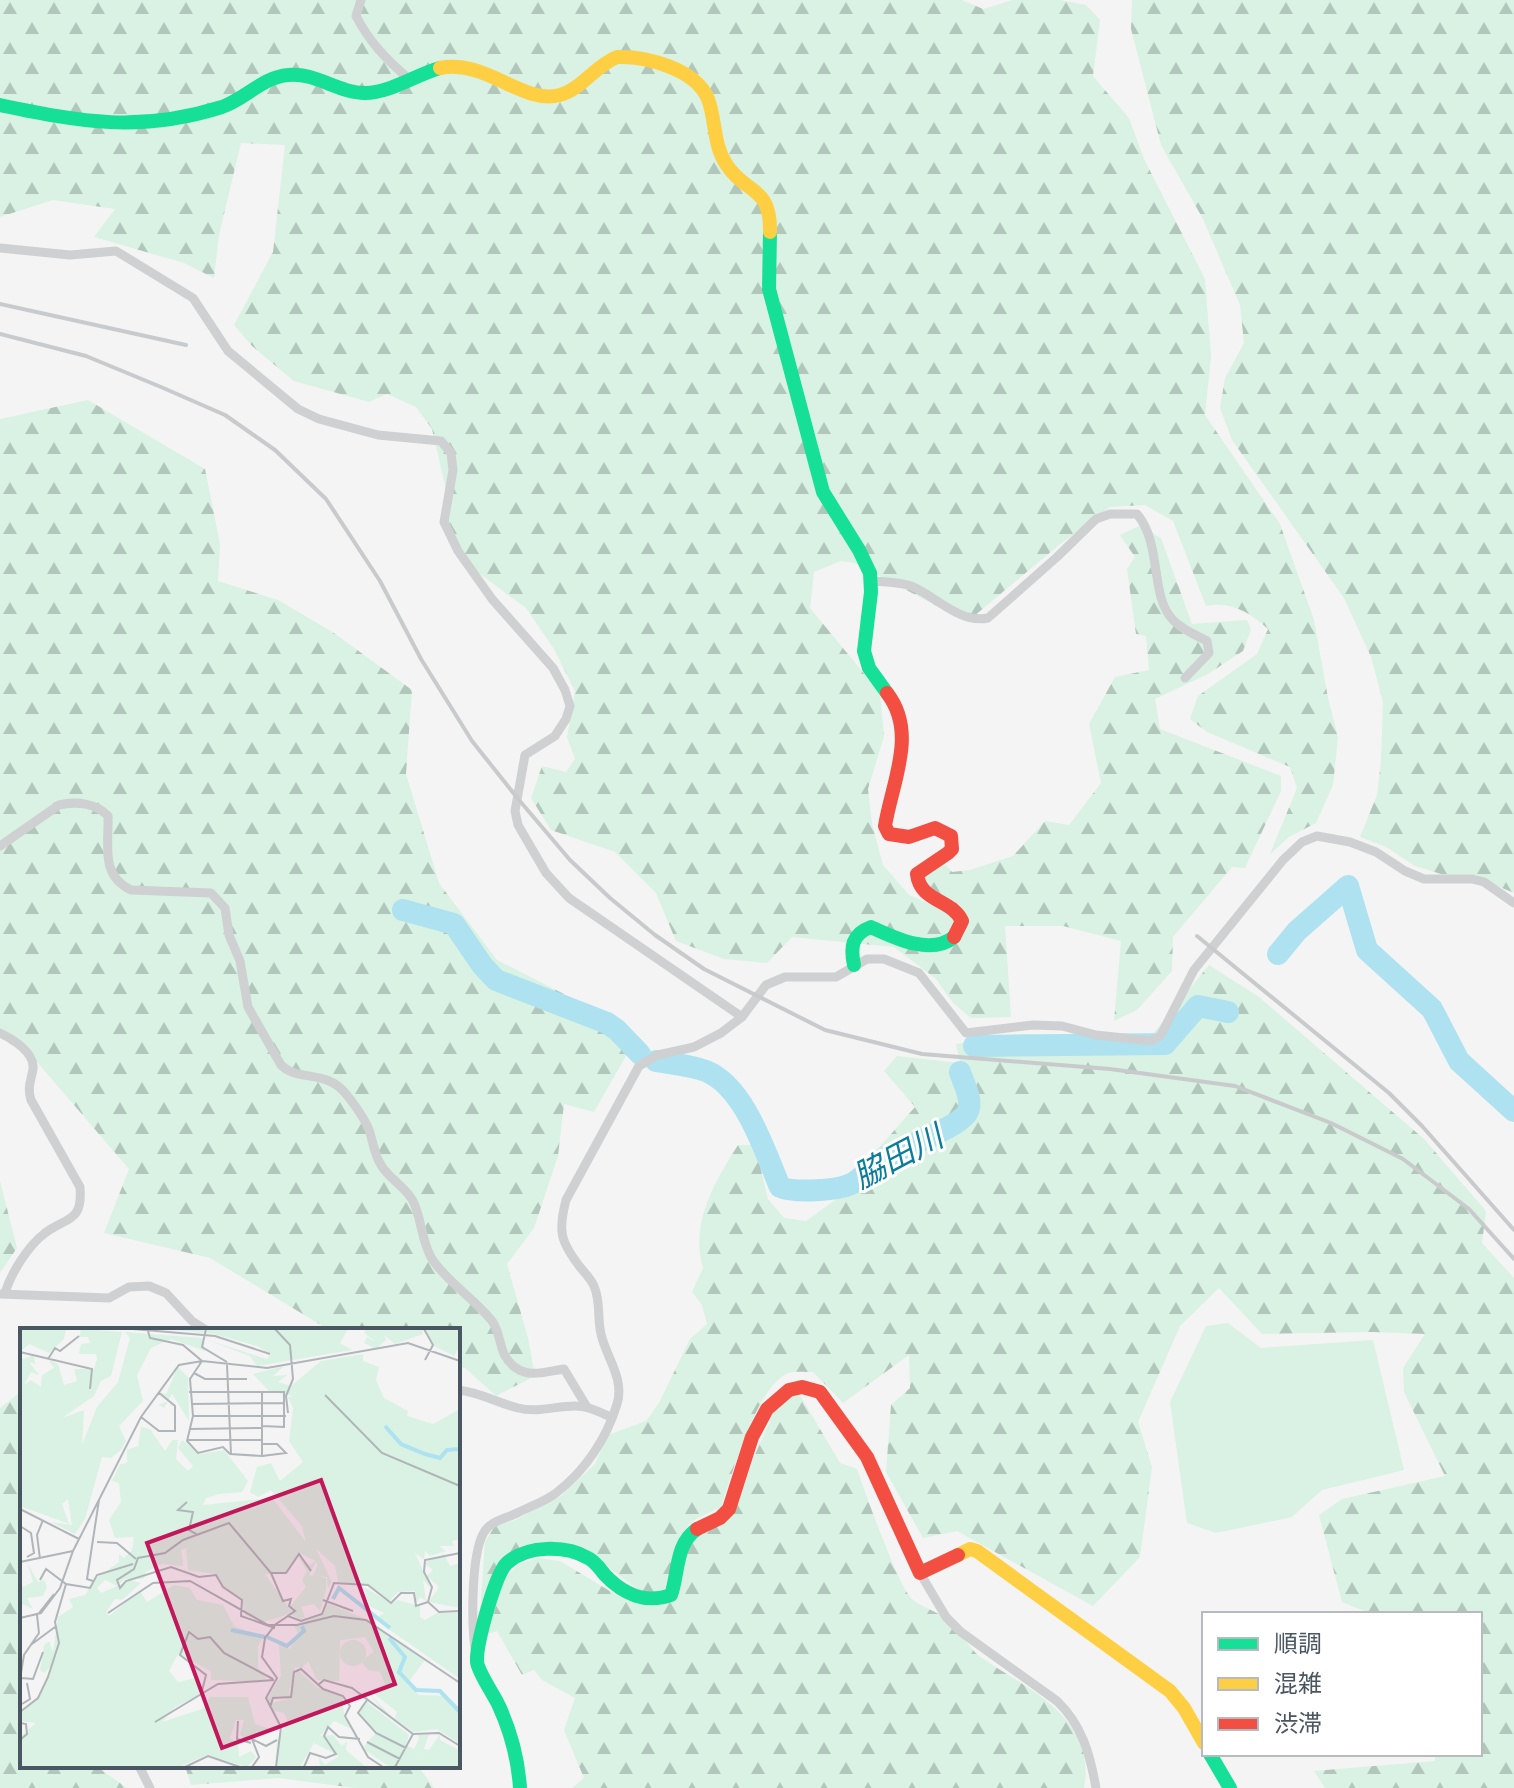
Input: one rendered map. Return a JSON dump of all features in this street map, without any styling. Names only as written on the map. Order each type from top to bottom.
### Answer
[{"type":"street","points":[[361,0],[356,16],[367,37],[409,79]]},
{"type":"street","points":[[0,105],[106,125],[134,124],[223,107],[269,81],[287,75],[307,76],[360,93],[375,92],[434,70],[460,66],[479,69],[524,89],[559,95],[581,83],[608,61],[620,57],[663,66],[689,76],[702,87],[710,98],[713,128],[721,155],[744,185],[762,195],[770,220],[769,289],[823,492],[865,559],[872,581],[865,642],[866,662],[899,709],[902,721],[901,749],[885,826],[889,834],[905,838],[931,827],[939,827],[951,836],[952,849],[946,857],[924,867],[917,874],[917,883],[921,892],[958,912],[962,921],[953,940],[938,946],[905,942],[871,927],[862,930],[851,943],[854,965]]},
{"type":"street","points":[[0,248],[70,255],[116,251],[193,298],[228,351],[298,409],[319,419],[378,435],[441,441],[451,453],[453,470],[444,522],[451,537],[492,599],[522,637],[553,668],[570,706],[555,736],[525,755],[515,811],[518,825],[546,873],[569,898],[742,1017]]},
{"type":"street","points":[[872,581],[905,584],[966,617],[977,620],[988,618],[1096,519],[1110,514],[1137,514],[1150,535],[1166,610],[1174,621],[1207,641],[1209,653],[1185,678]]},
{"type":"street","points":[[0,846],[59,805],[87,805],[102,810],[108,816],[109,870],[120,885],[131,890],[211,893],[220,900],[240,961],[248,1007],[281,1065],[287,1070],[332,1080],[343,1090],[368,1128],[378,1161],[386,1173],[407,1191],[413,1202],[424,1243],[432,1258],[494,1323],[500,1348],[507,1360],[516,1368],[533,1374],[564,1369],[587,1407]]},
{"type":"street","points":[[520,1788],[519,1765],[511,1737],[477,1663],[471,1628],[478,1550],[483,1532],[496,1521],[556,1493],[590,1461],[620,1393],[600,1334],[598,1298],[593,1283],[573,1258],[560,1231],[566,1200],[639,1066],[658,1055],[694,1047],[721,1033],[742,1017],[766,985],[785,977],[836,977],[867,959],[884,959],[919,973],[966,1033],[1033,1025],[1062,1026],[1096,1035],[1151,1041],[1160,1036],[1194,970],[1283,860],[1302,842],[1317,836],[1350,842],[1376,852],[1424,879],[1484,882],[1514,903]]},
{"type":"street","points":[[0,1033],[29,1054],[34,1066],[28,1089],[31,1100],[80,1187],[81,1200],[79,1211],[69,1221],[37,1240],[3,1293],[109,1298],[129,1287],[149,1286],[166,1293],[192,1321],[203,1328]]},
{"type":"street","points":[[477,1663],[497,1577],[504,1564],[516,1557],[537,1550],[565,1552],[589,1559],[615,1585],[640,1598],[657,1602],[671,1595],[677,1580],[679,1555],[689,1535],[702,1525],[718,1519],[730,1508],[754,1429],[783,1393],[802,1387],[820,1392],[830,1402],[867,1457],[920,1573],[946,1617],[961,1632],[1069,1712],[1082,1731],[1096,1788]]},
{"type":"street","points":[[460,1391],[530,1410],[587,1407],[611,1417]]},
{"type":"street","points":[[920,1573],[970,1549],[977,1551],[1170,1691],[1202,1740]]},
{"type":"street","points":[[1211,1756],[1230,1788]]},
{"type":"street","points":[[140,1768],[150,1788]]},
{"type":"green space","points":[[0,0],[962,0],[983,9],[1013,0],[1060,0],[1086,5],[1100,20],[1093,76],[1129,118],[1144,159],[1205,279],[1211,356],[1205,415],[1280,524],[1314,620],[1338,737],[1333,785],[1316,823],[1289,837],[1270,854],[1297,788],[1290,767],[1207,732],[1190,719],[1198,696],[1257,654],[1268,629],[1239,609],[1224,605],[1206,606],[1173,521],[1145,505],[1110,507],[967,622],[855,563],[841,561],[814,572],[810,608],[880,693],[884,736],[868,789],[872,824],[883,865],[909,895],[934,906],[917,887],[938,855],[952,872],[970,870],[1013,856],[1045,821],[1069,825],[1101,783],[1089,724],[1115,677],[1149,670],[1146,636],[1136,634],[1127,569],[1135,557],[1120,535],[1139,526],[1161,538],[1192,624],[1247,620],[1251,630],[1243,651],[1208,674],[1155,699],[1160,729],[1281,776],[1281,791],[1245,868],[1232,867],[1173,937],[1172,971],[1137,1010],[1114,1021],[1121,941],[1063,926],[1005,926],[1011,1017],[971,1018],[953,1003],[936,979],[894,947],[792,937],[767,963],[724,959],[676,941],[656,893],[615,852],[551,830],[531,798],[542,766],[566,772],[575,759],[567,737],[575,691],[554,649],[526,608],[457,557],[448,535],[446,490],[432,429],[416,407],[387,394],[369,402],[294,381],[252,346],[234,325],[273,252],[285,145],[241,143],[219,235],[214,278],[184,263],[94,237],[115,209],[53,200],[0,217]]},
{"type":"green space","points":[[1132,0],[1514,0],[1514,893],[1471,875],[1444,875],[1415,866],[1386,847],[1360,837],[1377,795],[1381,761],[1383,702],[1371,657],[1344,598],[1232,440],[1220,408],[1225,378],[1244,343],[1240,305],[1203,219],[1161,145],[1131,29]]},
{"type":"green space","points":[[88,400],[205,469],[220,544],[218,581],[278,600],[334,633],[412,690],[406,774],[439,883],[497,960],[613,1019],[627,1054],[594,1112],[564,1104],[558,1156],[534,1228],[507,1264],[528,1338],[535,1376],[496,1396],[465,1368],[460,1367],[460,1328],[326,1328],[210,1258],[104,1233],[129,1169],[37,1062],[0,1037],[0,419]]},
{"type":"green space","points":[[1209,965],[1259,997],[1424,1139],[1486,1211],[1482,1243],[1514,1278],[1514,1788],[1325,1788],[1314,1771],[1435,1761],[1435,1756],[1482,1756],[1482,1612],[1366,1612],[1342,1602],[1319,1515],[1342,1499],[1445,1476],[1404,1392],[1403,1368],[1425,1334],[1262,1334],[1219,1288],[1180,1326],[1138,1422],[1152,1467],[1140,1557],[1093,1606],[957,1531],[923,1538],[886,1472],[891,1405],[910,1388],[909,1355],[843,1403],[813,1372],[788,1373],[776,1381],[747,1433],[721,1507],[695,1520],[685,1529],[662,1593],[650,1596],[573,1546],[538,1544],[515,1552],[479,1627],[485,1542],[495,1526],[515,1520],[561,1496],[595,1464],[608,1435],[646,1421],[659,1403],[690,1339],[707,1324],[702,1305],[692,1292],[703,1268],[700,1251],[702,1219],[713,1189],[738,1145],[755,1145],[768,1199],[784,1218],[806,1221],[842,1195],[866,1162],[915,1107],[884,1071],[897,1056],[960,1063],[956,1044],[1023,1034],[1147,1041]]},
{"type":"green space","points":[[0,1181],[17,1248],[0,1273]]},
{"type":"green space","points":[[1228,1323],[1261,1348],[1373,1340],[1404,1470],[1322,1490],[1292,1517],[1216,1533],[1187,1523],[1170,1402],[1206,1326]]},
{"type":"green space","points":[[20,1393],[20,1768],[99,1768],[127,1788],[0,1788],[0,1408]]},
{"type":"green space","points":[[800,1395],[840,1463],[857,1469],[906,1591],[916,1602],[949,1621],[977,1654],[1056,1709],[1080,1743],[1085,1764],[1084,1788],[572,1788],[584,1778],[564,1730],[575,1698],[542,1680],[534,1670],[522,1675],[497,1631],[488,1634],[503,1580],[519,1564],[538,1558],[560,1561],[618,1596],[647,1606],[672,1599],[684,1553],[696,1536],[735,1511],[773,1414],[785,1396]]},
{"type":"green space","points":[[186,1768],[419,1768],[434,1788],[355,1788],[278,1778],[191,1785]]},
{"type":"waterway","name":"脇田川","points":[[1278,954],[1297,931],[1348,886],[1367,950],[1432,1009],[1459,1061],[1514,1111]]},
{"type":"waterway","name":"脇田川","points":[[403,910],[454,924],[496,980],[607,1023],[640,1054]]},
{"type":"waterway","name":"脇田川","points":[[974,1046],[1165,1044],[1198,1006],[1228,1012]]},
{"type":"waterway","name":"脇田川","points":[[656,1061],[700,1069],[720,1079],[732,1091],[752,1122],[780,1187],[806,1190],[838,1188],[853,1183],[881,1160],[941,1132],[961,1119],[967,1113],[969,1103],[960,1072]]},
{"type":"railway","points":[[0,304],[186,345]]},
{"type":"railway","points":[[0,334],[86,356],[161,387],[225,415],[275,450],[326,499],[380,581],[421,659],[472,741],[519,800],[570,860],[610,898],[655,935],[704,969],[825,1030],[922,1054],[1110,1069],[1235,1086],[1331,1123],[1403,1159],[1469,1209],[1514,1259]]},
{"type":"railway","points":[[1197,936],[1389,1093],[1514,1230]]},
{"type":"traffic: fast","points":[[0,105],[84,120],[164,120],[222,107],[262,84],[288,75],[308,77],[345,90],[365,93],[384,90],[440,68]]},
{"type":"traffic: fast","points":[[770,232],[769,289],[823,492],[870,573],[871,592],[864,651],[869,668],[887,693]]},
{"type":"traffic: fast","points":[[854,965],[852,952],[856,937],[871,927],[924,945],[935,945],[954,937]]},
{"type":"traffic: fast","points":[[520,1788],[516,1756],[507,1726],[477,1662],[487,1610],[502,1570],[515,1557],[525,1553],[558,1549],[591,1560],[612,1582],[635,1596],[662,1598],[671,1595],[681,1550],[697,1529]]},
{"type":"traffic: fast","points":[[1211,1756],[1230,1788]]},
{"type":"traffic: slow","points":[[440,68],[473,70],[532,94],[546,96],[568,92],[617,57],[642,59],[682,72],[702,89],[708,99],[722,156],[734,174],[762,198],[769,217],[770,232]]},
{"type":"traffic: slow","points":[[958,1555],[970,1549],[977,1551],[1170,1691],[1202,1740]]},
{"type":"traffic: jam","points":[[887,693],[896,708],[902,741],[885,826],[889,834],[909,837],[935,828],[951,836],[952,849],[917,874],[924,890],[951,908],[962,921],[954,937]]},
{"type":"traffic: jam","points":[[697,1529],[720,1518],[729,1509],[752,1437],[767,1409],[789,1390],[802,1387],[820,1392],[867,1457],[920,1573],[958,1555]]}]
